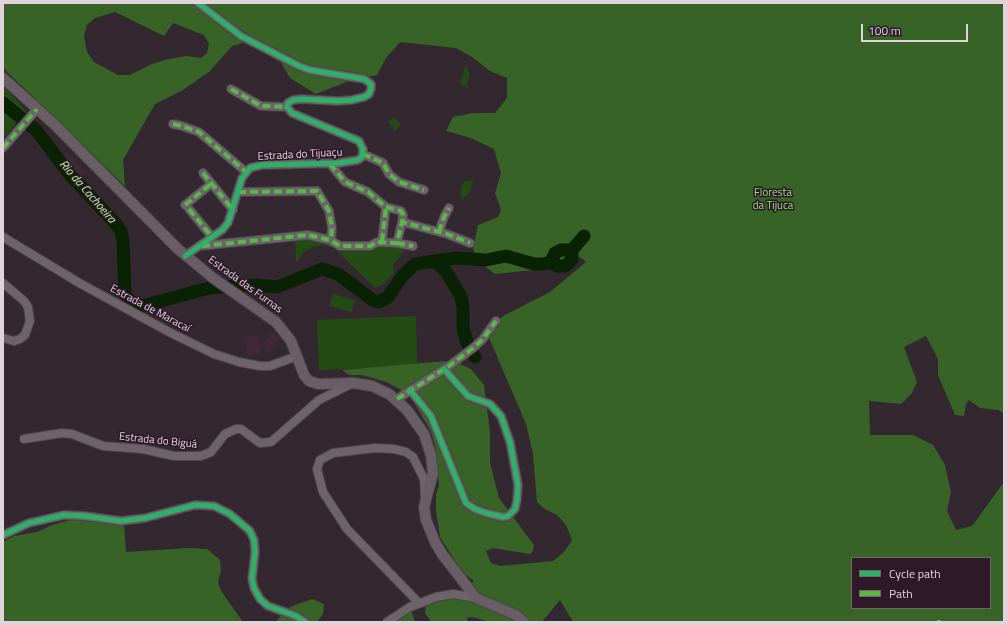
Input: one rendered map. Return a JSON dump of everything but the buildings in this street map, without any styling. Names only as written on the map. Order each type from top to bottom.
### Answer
[{"type":"main road","name":"Estrada das Furnas","points":[[3,78],[37,109],[185,256],[213,278],[276,322],[291,341],[304,375],[312,383],[354,383],[372,386],[397,399],[418,424],[431,455],[434,473],[425,501],[426,520],[429,531],[442,554],[476,598],[516,615],[524,622]]},
{"type":"street","points":[[198,3],[241,36],[299,66],[310,70],[364,79],[371,84],[369,94],[364,97],[337,101],[293,100],[288,103],[287,107],[261,106],[231,89]]},
{"type":"street","name":"Estrada do Tijuaçu","points":[[185,256],[228,224],[238,192],[246,172],[250,168],[262,164],[330,164],[358,160],[363,154],[362,145],[359,141],[292,113],[287,107]]},
{"type":"street","points":[[3,148],[15,132],[37,109]]},
{"type":"street","points":[[173,124],[199,132],[246,172]]},
{"type":"street","points":[[363,154],[383,163],[389,174],[399,182],[424,190]]},
{"type":"street","points":[[330,164],[342,180],[368,192],[386,207],[402,213],[402,222],[397,242]]},
{"type":"street","points":[[203,173],[233,210]]},
{"type":"street","points":[[211,184],[187,207],[212,237]]},
{"type":"street","points":[[238,192],[317,191],[329,211],[332,228],[332,240]]},
{"type":"street","points":[[382,241],[386,207]]},
{"type":"street","points":[[439,232],[449,208]]},
{"type":"street","points":[[402,222],[439,232],[470,243]]},
{"type":"street","points":[[198,246],[249,242],[294,235],[308,235],[332,240],[340,246],[370,246],[382,241],[397,242],[413,246]]},
{"type":"street","name":"Estrada de Maracaí","points":[[3,237],[81,284],[171,333],[214,354],[239,362],[260,366],[270,366],[297,356]]},
{"type":"street","points":[[3,283],[24,301],[28,307],[30,321],[25,335],[20,339],[14,341],[3,338]]},
{"type":"street","points":[[397,399],[444,369],[473,348],[482,340],[496,321]]},
{"type":"street","points":[[410,390],[431,416],[466,503],[475,509],[486,513],[503,517],[508,516],[515,509],[518,484],[510,442],[501,416],[490,404],[468,396],[444,369]]},
{"type":"street","name":"Estrada do Biguá","points":[[24,439],[62,433],[72,434],[103,446],[143,449],[174,456],[201,456],[211,452],[225,434],[236,429],[241,430],[260,443],[271,442],[319,400],[354,383]]},
{"type":"street","points":[[418,603],[347,529],[329,502],[319,481],[317,469],[320,460],[326,456],[342,452],[375,448],[394,449],[406,452],[413,457],[420,467],[424,479],[425,501]]},
{"type":"street","points":[[5,530],[64,515],[85,516],[121,521],[145,518],[195,505],[214,506],[230,514],[250,531],[254,540],[255,552],[252,579],[254,588],[260,598],[268,606],[296,616],[305,622]]},
{"type":"street","points":[[456,595],[466,586]]},
{"type":"street","points":[[387,622],[396,614],[418,603],[436,597],[456,595],[476,598]]},
{"type":"shaded area","points":[[67,152],[87,172],[78,181],[61,158]]},
{"type":"shaded area","points":[[272,332],[280,337],[269,353],[261,347]]},
{"type":"shaded area","points":[[259,335],[261,354],[247,356],[245,337]]},
{"type":"green space","name":"Floresta da Tijuca","points":[[3,3],[1004,3],[1004,413],[998,410],[980,408],[969,400],[966,404],[964,416],[955,415],[938,375],[938,359],[926,336],[904,347],[917,382],[912,393],[901,404],[869,401],[870,435],[913,435],[933,445],[945,465],[951,492],[947,511],[956,530],[972,526],[1004,482],[1004,622],[573,622],[560,600],[542,622],[490,622],[472,617],[467,618],[467,622],[431,622],[425,613],[426,602],[454,591],[465,590],[474,581],[462,572],[440,537],[436,510],[436,495],[439,485],[435,445],[430,430],[409,394],[386,382],[362,375],[349,375],[342,370],[445,361],[458,363],[471,369],[484,385],[490,432],[490,463],[499,498],[534,545],[533,551],[530,554],[493,548],[486,551],[491,563],[500,566],[553,561],[564,552],[572,540],[566,525],[557,515],[545,509],[537,502],[533,454],[526,424],[487,333],[503,316],[550,292],[586,262],[580,257],[543,269],[495,274],[477,260],[473,248],[478,225],[498,217],[501,210],[495,193],[501,173],[494,149],[471,138],[446,131],[453,117],[473,113],[495,113],[507,98],[507,78],[490,71],[472,57],[456,48],[400,42],[386,58],[377,75],[349,81],[316,94],[290,78],[275,52],[250,41],[232,46],[210,71],[183,90],[155,104],[123,160],[125,186],[3,68]],"holes":[[[115,12],[164,36],[173,23],[204,35],[209,44],[207,53],[201,58],[186,56],[169,59],[152,64],[130,75],[118,75],[94,62],[87,52],[84,36],[87,25],[95,18]]]},
{"type":"green space","points":[[466,65],[470,75],[467,81],[468,88],[460,83]]},
{"type":"green space","points":[[3,85],[26,111],[3,139]]},
{"type":"green space","points":[[394,117],[401,124],[395,131],[388,122]]},
{"type":"green space","points":[[474,180],[470,192],[461,200],[461,189],[464,182]]},
{"type":"green space","points":[[295,235],[333,243],[406,245],[404,251],[393,265],[394,273],[382,285],[375,288],[334,248],[323,245],[313,247],[304,252],[296,263]]},
{"type":"green space","points":[[333,294],[355,300],[351,312],[329,306]]},
{"type":"green space","points":[[416,316],[417,366],[319,370],[317,320]]},
{"type":"green space","points":[[81,517],[124,524],[126,552],[189,548],[207,549],[220,560],[221,570],[218,582],[221,591],[243,622],[3,622],[3,542],[14,536],[37,532],[52,525]]},
{"type":"green space","points":[[312,599],[324,604],[323,614],[317,622],[276,622],[290,607]]},
{"type":"green space","points":[[411,610],[415,622],[389,622]]},
{"type":"waterway","name":"Rio da Cachoeira","points":[[3,103],[36,130],[71,176],[117,225],[121,231],[123,240],[125,294],[131,302],[139,305],[146,305],[209,288],[255,285],[277,287],[322,269],[338,274],[374,301],[379,302],[388,297],[403,275],[415,264],[456,258],[486,260],[506,256],[534,264],[543,264],[551,262],[555,253],[561,250],[572,250],[584,236]]},
{"type":"waterway","name":"Rio da Cachoeira","points":[[551,262],[556,266],[565,266],[572,260],[572,250]]},
{"type":"waterway","points":[[435,261],[447,273],[461,297],[463,306],[463,328],[467,343],[475,357]]},
{"type":"marked path","points":[[231,89],[261,106],[287,107]]},
{"type":"marked path","points":[[3,148],[37,109]]},
{"type":"marked path","points":[[173,124],[199,132],[246,172]]},
{"type":"marked path","points":[[363,154],[383,163],[389,174],[399,182],[424,190]]},
{"type":"marked path","points":[[330,164],[345,182],[368,192],[386,207],[401,211],[403,215],[402,222],[447,234],[470,243]]},
{"type":"marked path","points":[[203,173],[233,210]]},
{"type":"marked path","points":[[185,205],[211,184]]},
{"type":"marked path","points":[[238,192],[317,191],[329,211],[332,228],[331,240]]},
{"type":"marked path","points":[[382,241],[386,207]]},
{"type":"marked path","points":[[439,232],[449,208]]},
{"type":"marked path","points":[[189,209],[212,237]]},
{"type":"marked path","points":[[202,246],[308,235],[330,240],[340,246],[370,246],[377,242],[397,243],[402,222]]},
{"type":"marked path","points":[[397,243],[413,246]]},
{"type":"marked path","points":[[397,399],[449,366],[473,348],[482,340],[496,321]]},
{"type":"cycle path","points":[[185,256],[222,230],[228,223],[242,178],[250,168],[262,165],[339,163],[358,160],[362,157],[363,149],[359,141],[292,113],[287,107],[288,103],[293,100],[301,99],[337,101],[352,100],[364,97],[369,94],[371,89],[371,84],[364,79],[310,70],[299,66],[241,36],[198,3]]},
{"type":"cycle path","points":[[410,390],[431,416],[466,503],[475,509],[486,513],[503,517],[508,516],[515,509],[518,485],[510,442],[501,416],[490,404],[468,396],[444,369]]},
{"type":"cycle path","points":[[3,535],[29,523],[64,515],[85,516],[121,521],[145,518],[195,505],[214,506],[230,514],[250,531],[254,540],[255,552],[252,579],[254,588],[260,599],[268,606],[296,616],[305,622]]}]
